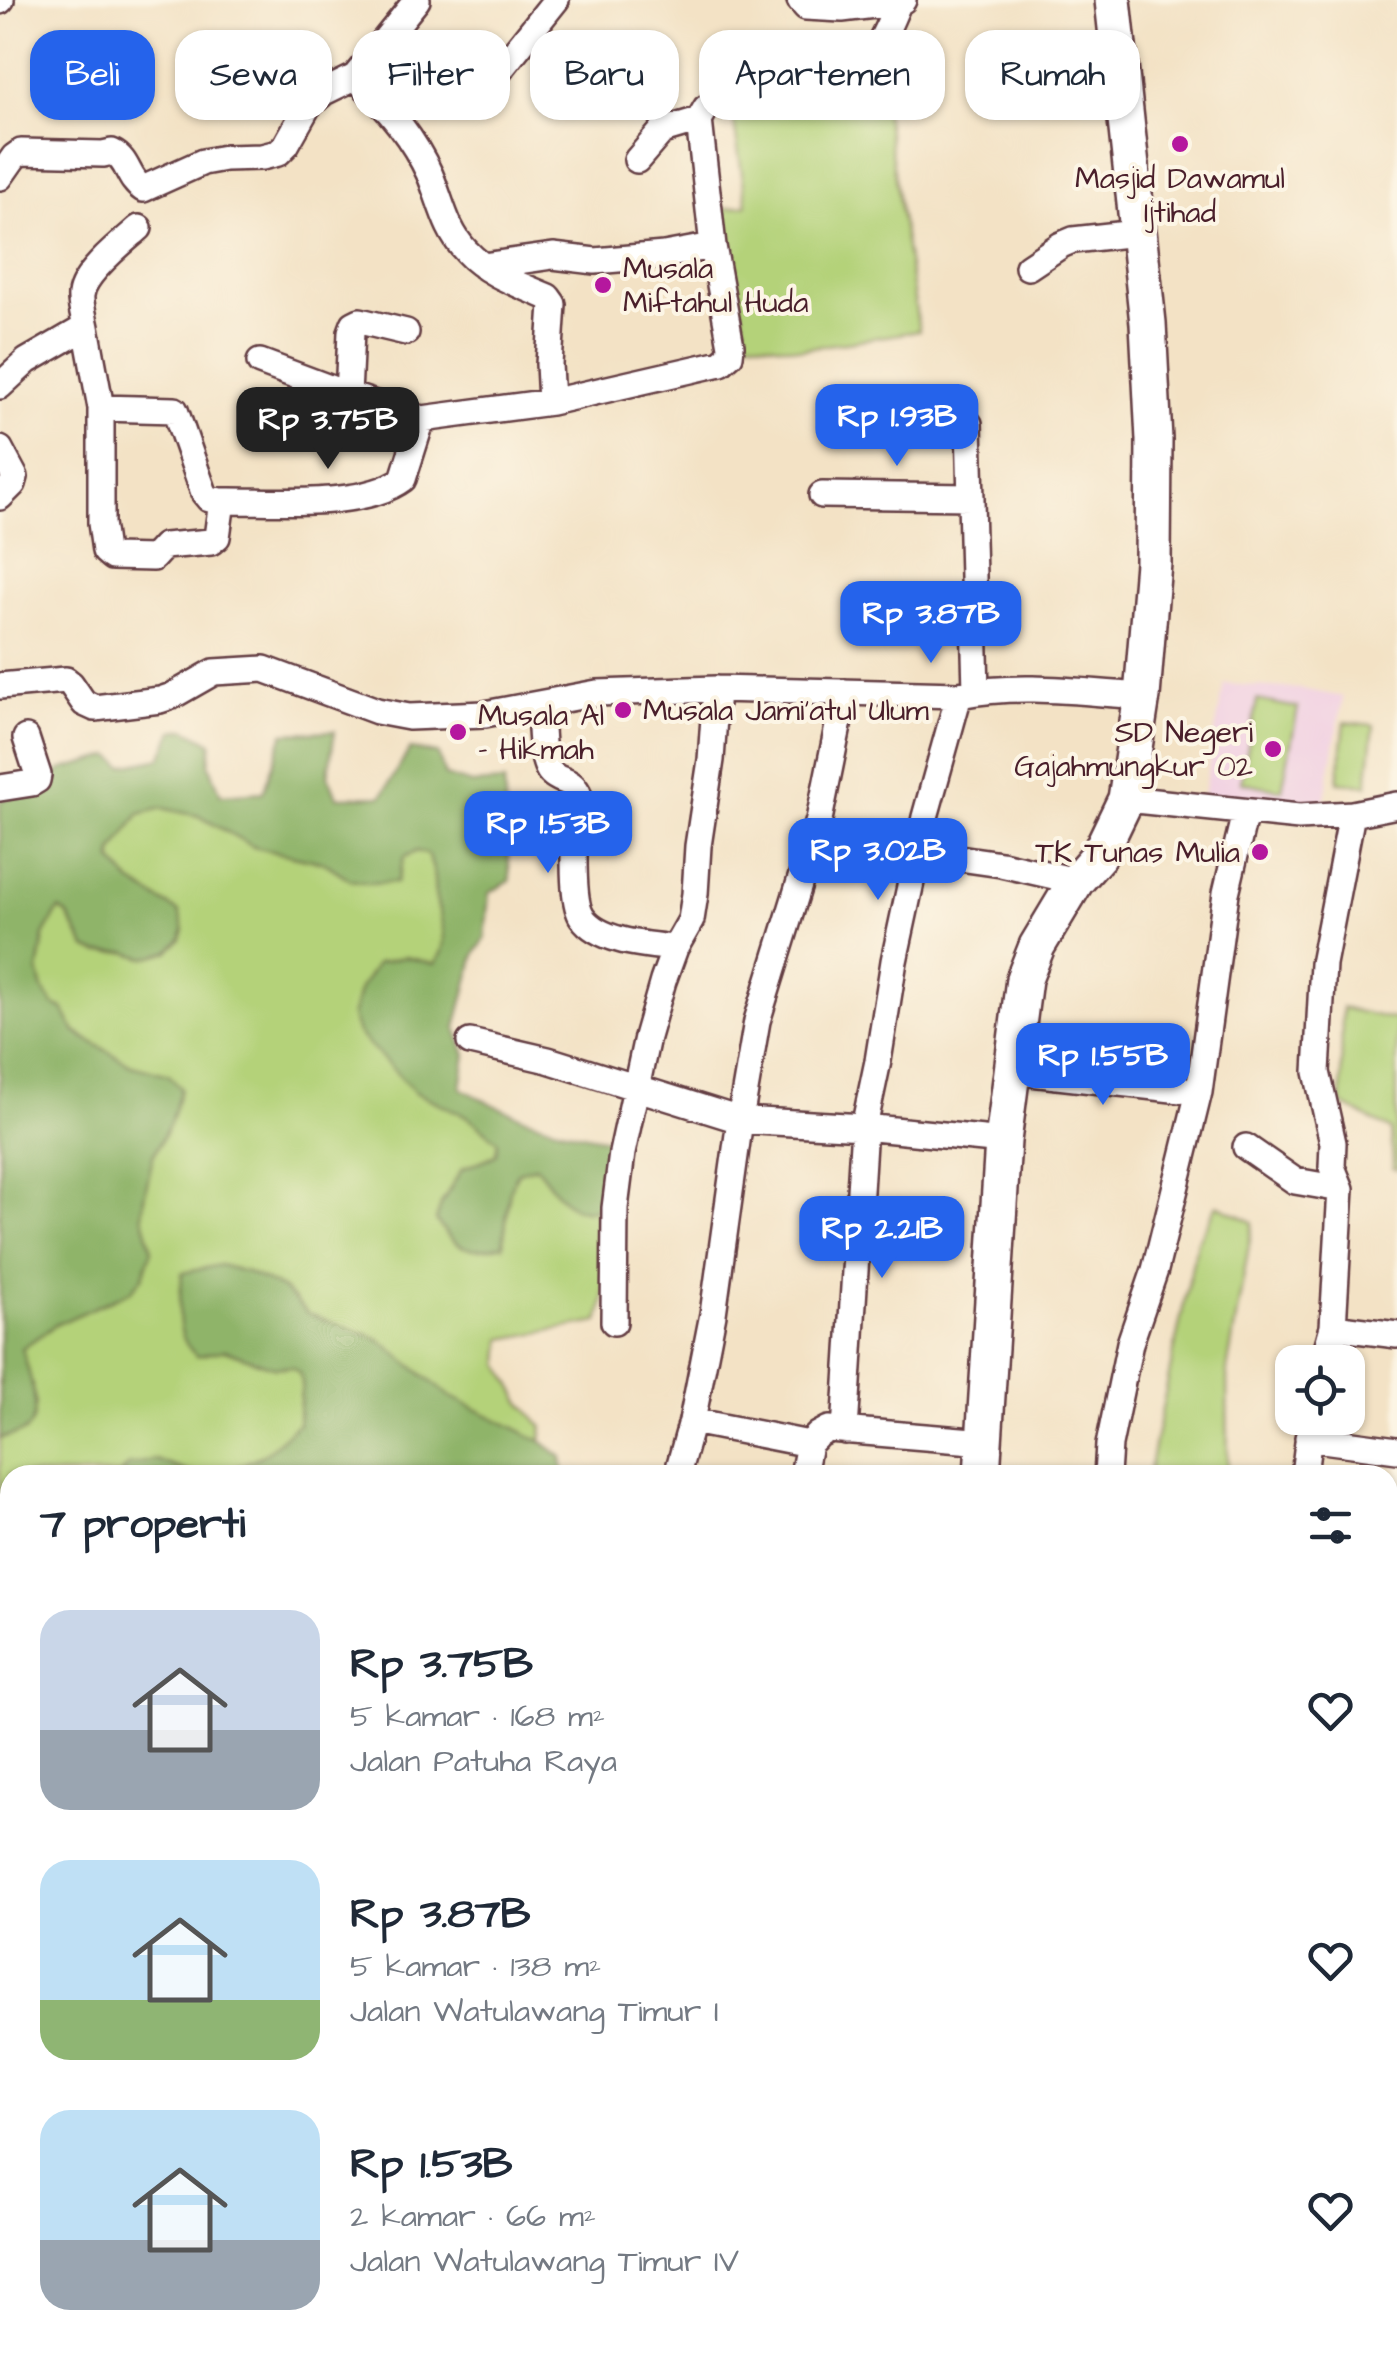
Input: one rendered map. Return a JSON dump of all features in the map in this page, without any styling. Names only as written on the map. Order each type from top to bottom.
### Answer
[{"type":"main road","points":[[984,1458],[1004,1141],[1024,980],[1037,946],[1076,881],[1099,855],[1126,798],[1142,696],[1153,562],[1154,440],[1148,323],[1113,0]]},
{"type":"street","points":[[393,30],[417,0]]},
{"type":"street","points":[[510,58],[556,0]]},
{"type":"street","points":[[800,0],[806,7],[824,9],[901,1]]},
{"type":"street","points":[[637,160],[662,131],[698,120],[718,100],[848,71],[868,61],[901,1]]},
{"type":"street","points":[[0,177],[22,152],[112,152],[124,160],[130,178],[143,189],[202,162],[262,158],[278,153],[286,145],[308,106],[324,92],[352,78]]},
{"type":"street","points":[[396,120],[430,175],[458,242],[483,266],[548,297],[553,304],[548,364],[551,402]]},
{"type":"street","points":[[260,362],[422,419],[551,402],[721,362],[730,355],[732,346],[713,246],[698,120]]},
{"type":"street","points":[[139,228],[101,264],[84,284],[81,295],[101,408],[100,522],[105,551],[112,557],[153,558],[164,546],[214,540],[222,501]]},
{"type":"street","points":[[1028,267],[1072,240],[1136,233]]},
{"type":"street","points":[[483,266],[552,256],[596,261],[713,246]]},
{"type":"street","points":[[348,395],[354,324],[360,321],[406,332]]},
{"type":"street","points":[[0,386],[27,361],[86,327]]},
{"type":"street","points":[[101,408],[174,410],[204,493],[209,499],[222,501],[338,499],[382,492],[404,479],[422,419]]},
{"type":"street","points":[[845,1431],[864,1127],[918,852],[967,693],[969,424]]},
{"type":"street","points":[[0,449],[15,477],[0,497]]},
{"type":"street","points":[[822,495],[971,497]]},
{"type":"street","points":[[0,686],[66,680],[84,703],[95,708],[160,700],[214,672],[264,669],[392,716],[432,717],[485,714],[597,693],[716,689],[967,693],[1044,690],[1142,696]]},
{"type":"street","points":[[614,1322],[615,1208],[622,1153],[646,1037],[675,948],[691,920],[716,689]]},
{"type":"street","points":[[680,1465],[713,1314],[757,1021],[819,820],[844,692]]},
{"type":"street","points":[[540,705],[548,768],[552,775],[574,785],[578,793],[574,855],[582,916],[602,934],[675,948]]},
{"type":"street","points":[[0,788],[37,780],[26,738]]},
{"type":"street","points":[[1126,798],[1299,817],[1352,814],[1397,804]]},
{"type":"street","points":[[1108,1465],[1130,1343],[1155,1270],[1199,1092],[1226,892],[1245,813]]},
{"type":"street","points":[[1328,1345],[1341,1189],[1332,1167],[1333,1143],[1317,1072],[1324,964],[1352,814]]},
{"type":"street","points":[[918,852],[1001,864],[1076,881]]},
{"type":"street","points":[[470,1042],[548,1060],[740,1120],[1004,1141]]},
{"type":"street","points":[[1013,1071],[1199,1092]]},
{"type":"street","points":[[1246,1147],[1295,1181],[1341,1189]]},
{"type":"street","points":[[1332,1327],[1397,1335]]},
{"type":"street","points":[[692,1421],[810,1444]]},
{"type":"street","points":[[805,1465],[810,1444],[829,1429],[984,1458]]},
{"type":"street","points":[[1305,1465],[1309,1435]]},
{"type":"street","points":[[1338,1435],[1397,1450]]},
{"type":"shaded area","name":"SD Negeri Gajahmungkur 02","points":[[1224,684],[1302,689],[1343,697],[1322,814],[1202,800]]},
{"type":"green space","points":[[734,120],[886,120],[919,331],[801,349],[747,340],[723,209],[747,205]]},
{"type":"green space","points":[[1257,700],[1298,708],[1282,790],[1241,782]]},
{"type":"green space","points":[[1345,722],[1374,725],[1367,785],[1338,782]]},
{"type":"green space","points":[[186,729],[212,743],[209,764],[221,795],[263,792],[284,733],[335,731],[328,775],[337,797],[382,796],[410,749],[438,754],[445,776],[472,784],[504,782],[510,881],[489,893],[485,939],[475,954],[456,1028],[466,1055],[461,1088],[535,1121],[614,1140],[602,1198],[595,1209],[576,1208],[561,1197],[536,1166],[518,1172],[510,1188],[503,1245],[464,1247],[450,1238],[436,1220],[462,1169],[496,1155],[498,1141],[469,1117],[415,1092],[358,1033],[352,1016],[360,988],[377,963],[405,957],[435,964],[440,955],[443,929],[427,854],[417,851],[404,857],[397,882],[368,883],[351,880],[325,863],[254,847],[199,816],[162,808],[139,814],[113,852],[113,861],[131,882],[179,912],[184,930],[181,939],[168,952],[145,958],[126,952],[98,953],[86,948],[67,914],[59,909],[44,935],[38,971],[43,990],[54,1005],[63,1009],[75,1032],[131,1065],[169,1075],[181,1089],[153,1156],[144,1197],[142,1215],[152,1250],[143,1276],[131,1291],[55,1325],[22,1348],[34,1392],[34,1416],[24,1431],[0,1438],[0,800],[46,788],[60,770],[111,756],[123,766],[161,758],[173,731]]},
{"type":"green space","points":[[162,808],[199,816],[254,847],[325,863],[351,880],[417,851],[427,853],[433,869],[444,946],[436,964],[405,957],[415,1092],[469,1117],[498,1141],[496,1155],[462,1169],[503,1245],[510,1188],[518,1172],[536,1166],[568,1204],[595,1209],[598,1223],[605,1280],[599,1322],[502,1339],[500,1364],[523,1405],[543,1427],[541,1441],[449,1396],[378,1339],[308,1314],[282,1288],[225,1350],[299,1372],[302,1382],[298,1424],[265,1454],[242,1465],[170,1465],[156,1460],[141,1465],[0,1465],[0,1438],[26,1431],[36,1405],[22,1348],[55,1325],[131,1291],[152,1250],[142,1215],[153,1156],[170,1123],[169,1075],[131,1065],[75,1032],[63,1009],[54,1005],[43,990],[38,971],[44,935],[59,909],[67,914],[86,948],[145,958],[178,912],[131,882],[113,861],[113,852],[139,814]]},
{"type":"green space","points":[[1342,1008],[1397,1020],[1397,1170],[1393,1168],[1391,1130],[1341,1104]]},
{"type":"green space","points":[[1217,1205],[1253,1222],[1227,1370],[1228,1465],[1150,1465],[1197,1242]]},
{"type":"green space","points":[[220,1265],[282,1288],[308,1314],[379,1339],[449,1396],[541,1441],[562,1457],[563,1465],[242,1465],[265,1454],[298,1424],[302,1382],[299,1372],[225,1350],[197,1356],[184,1339],[179,1318],[182,1273]]},
{"type":"green space","points":[[156,1460],[170,1465],[129,1465]]},
{"type":"place","name":"Masjid Dawamul Ijtihad","points":[[1180,144]]},
{"type":"place","name":"Musala Miftahul Huda","points":[[603,285]]},
{"type":"place","name":"Musala Jami'atul Ulum","points":[[623,710]]},
{"type":"place","name":"Musala Al - Hikmah","points":[[458,732]]},
{"type":"place","name":"SD Negeri Gajahmungkur 02","points":[[1273,749]]},
{"type":"place","name":"TK Tunas Mulia","points":[[1260,852]]}]
